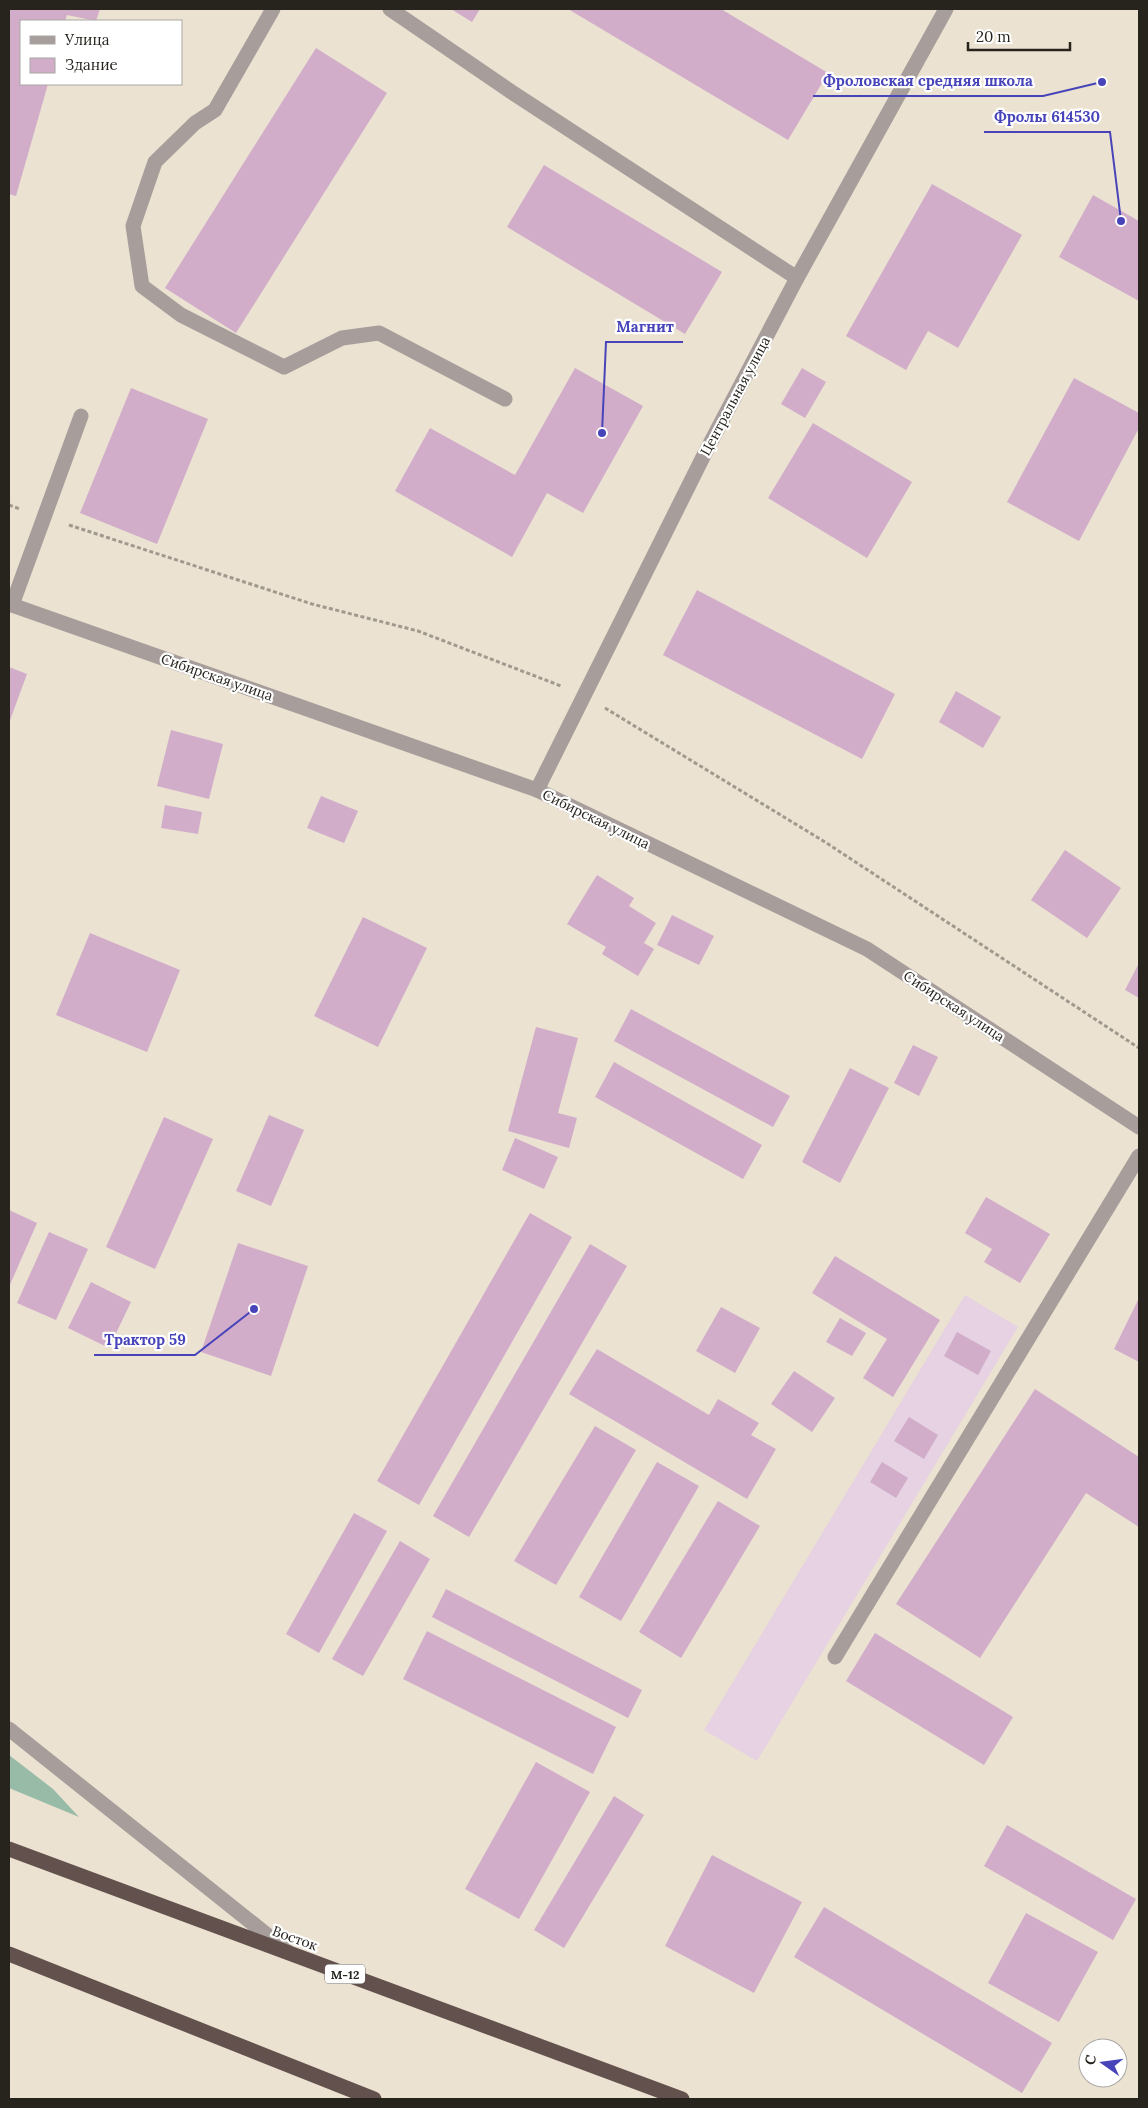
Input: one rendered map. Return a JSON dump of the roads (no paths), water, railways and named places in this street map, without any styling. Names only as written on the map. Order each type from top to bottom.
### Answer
[{"type":"highway","name":"Восток","points":[[9,1849],[682,2099]]},
{"type":"highway","points":[[9,1954],[374,2099]]},
{"type":"street","points":[[273,9],[215,110],[195,123],[155,162],[133,226],[142,286],[181,315],[284,367],[342,338],[379,333],[505,399]]},
{"type":"street","points":[[390,9],[513,93],[797,278]]},
{"type":"street","name":"Центральная улица","points":[[537,790],[704,455],[797,278],[946,9]]},
{"type":"street","points":[[11,604],[82,416]]},
{"type":"street","name":"Сибирская улица","points":[[11,604],[537,790],[867,949],[1139,1127]]},
{"type":"street","points":[[835,1657],[1139,1156]]},
{"type":"street","points":[[9,1729],[292,1954]]},
{"type":"place","name":"Фроловская средняя школа","points":[[1102,82]]},
{"type":"place","name":"Фролы 614530","points":[[1121,221]]},
{"type":"place","name":"Магнит","points":[[602,433]]},
{"type":"place","name":"Трактор 59","points":[[254,1309]]}]
